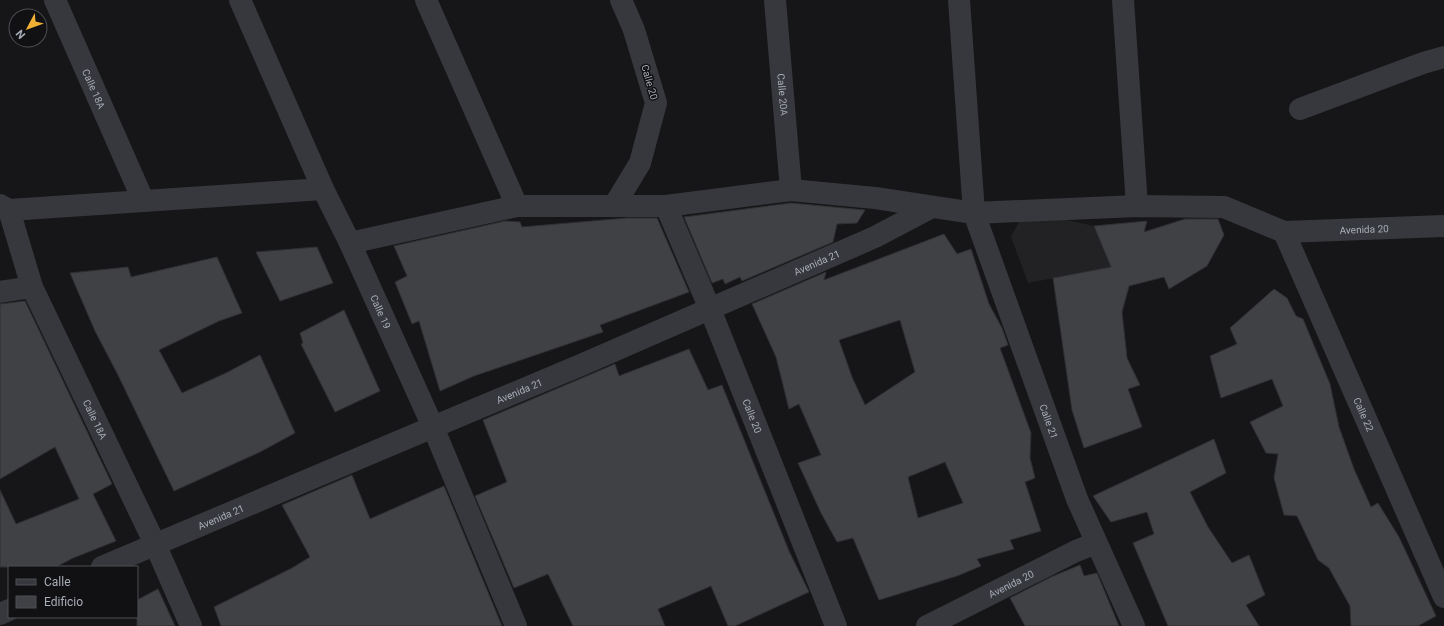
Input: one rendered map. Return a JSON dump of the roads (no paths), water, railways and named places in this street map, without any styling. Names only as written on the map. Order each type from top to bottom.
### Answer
[{"type":"street","name":"Calle 18A","points":[[55,0],[143,200]]},
{"type":"street","name":"Calle 19","points":[[240,0],[323,189],[350,243],[433,427],[516,626]]},
{"type":"street","points":[[426,0],[517,206]]},
{"type":"street","name":"Calle 20","points":[[614,206],[640,163],[656,103],[634,30],[621,0]]},
{"type":"street","name":"Calle 20A","points":[[775,0],[791,190]]},
{"type":"street","name":"Calle 21","points":[[959,0],[974,213],[1077,499],[1134,626]]},
{"type":"street","points":[[1122,0],[1137,206]]},
{"type":"street","points":[[1300,110],[1423,63],[1444,57]]},
{"type":"street","points":[[4,207],[323,189]]},
{"type":"street","points":[[350,243],[517,206],[666,206],[791,190],[875,198],[974,213],[1137,206],[1224,207],[1284,232]]},
{"type":"street","name":"Calle 20","points":[[666,206],[710,309],[836,626]]},
{"type":"street","name":"Calle 18A","points":[[4,207],[32,287],[155,544],[192,626]]},
{"type":"street","name":"Avenida 21","points":[[104,566],[480,408],[710,309],[875,237],[932,207]]},
{"type":"street","name":"Avenida 20","points":[[1284,232],[1444,226]]},
{"type":"street","name":"Calle 22","points":[[1284,232],[1444,596]]},
{"type":"street","points":[[0,292],[32,287]]},
{"type":"street","name":"Avenida 20","points":[[927,626],[1076,551],[1096,543]]}]
